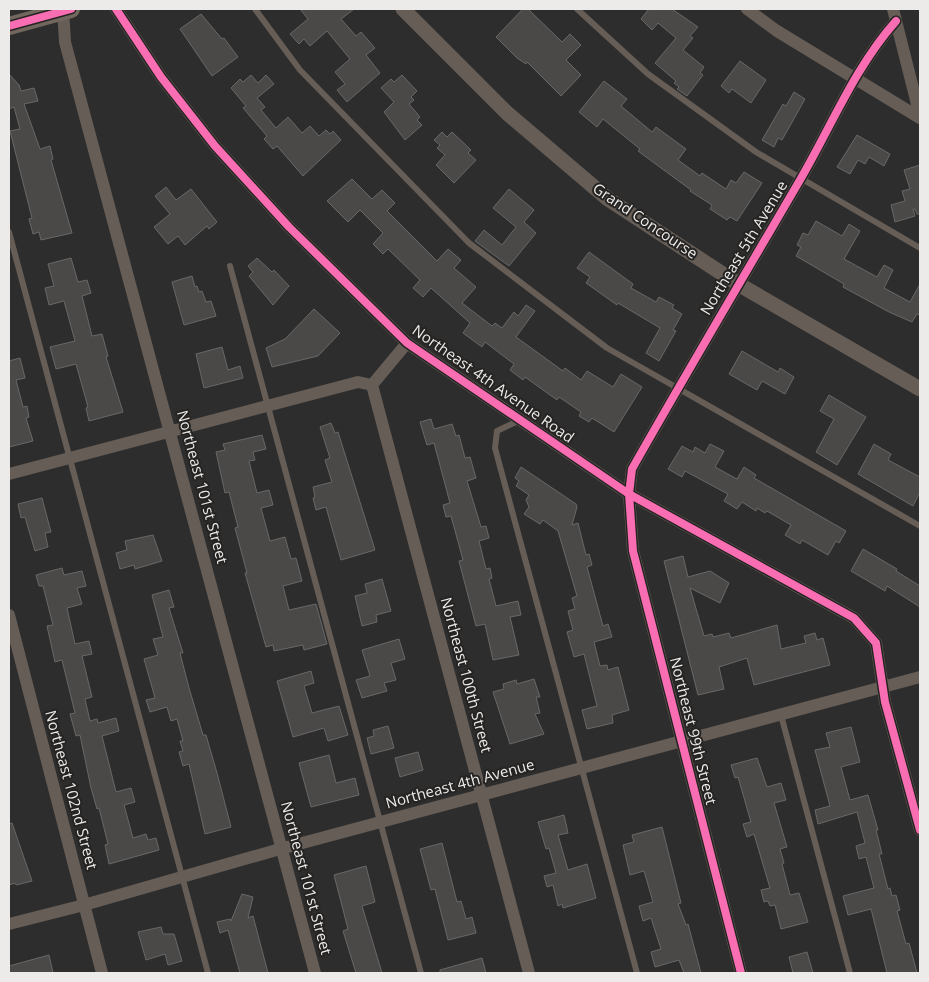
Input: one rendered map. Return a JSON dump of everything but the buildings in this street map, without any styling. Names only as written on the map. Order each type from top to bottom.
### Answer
[{"type":"main road","points":[[9,26],[65,10]]},
{"type":"street","name":"Northeast 4th Avenue Road","points":[[116,9],[161,77],[215,146],[290,227],[408,343],[629,494],[854,618],[876,643],[883,687],[920,830]]},
{"type":"street","name":"Grand Concourse","points":[[403,9],[507,113],[608,200],[738,284],[920,389]]},
{"type":"street","points":[[748,9],[777,31],[920,117]]},
{"type":"street","name":"Northeast 101st Street","points":[[65,10],[65,42],[280,849],[315,973]]},
{"type":"street","points":[[895,15],[920,117]]},
{"type":"street","name":"Northeast 5th Avenue","points":[[629,494],[632,469],[800,180],[856,79],[895,15]]},
{"type":"street","points":[[9,474],[358,382],[372,385],[408,343]]},
{"type":"street","name":"Northeast 100th Street","points":[[372,385],[529,973]]},
{"type":"street","name":"Northeast 99th Street","points":[[629,494],[633,551],[741,973]]},
{"type":"street","name":"Northeast 102nd Street","points":[[9,615],[102,973]]},
{"type":"street","name":"Northeast 4th Avenue","points":[[9,924],[920,677]]},
{"type":"lane","points":[[256,9],[300,70],[469,243],[607,348],[920,526]]},
{"type":"lane","points":[[577,9],[648,74],[756,152],[800,180],[920,248]]},
{"type":"lane","points":[[9,232],[208,973]]},
{"type":"lane","points":[[230,266],[421,973]]},
{"type":"lane","points":[[520,420],[497,430],[494,448],[583,768],[637,973]]},
{"type":"lane","points":[[781,715],[850,973]]},
{"type":"cycle path","points":[[9,26],[71,9]]},
{"type":"cycle path","points":[[116,9],[161,77],[215,146],[289,227],[407,343],[629,494],[854,618],[876,643],[885,702],[920,830]]},
{"type":"cycle path","points":[[741,973],[633,551],[629,494],[632,469],[800,180],[844,98],[868,58],[896,21]]}]
